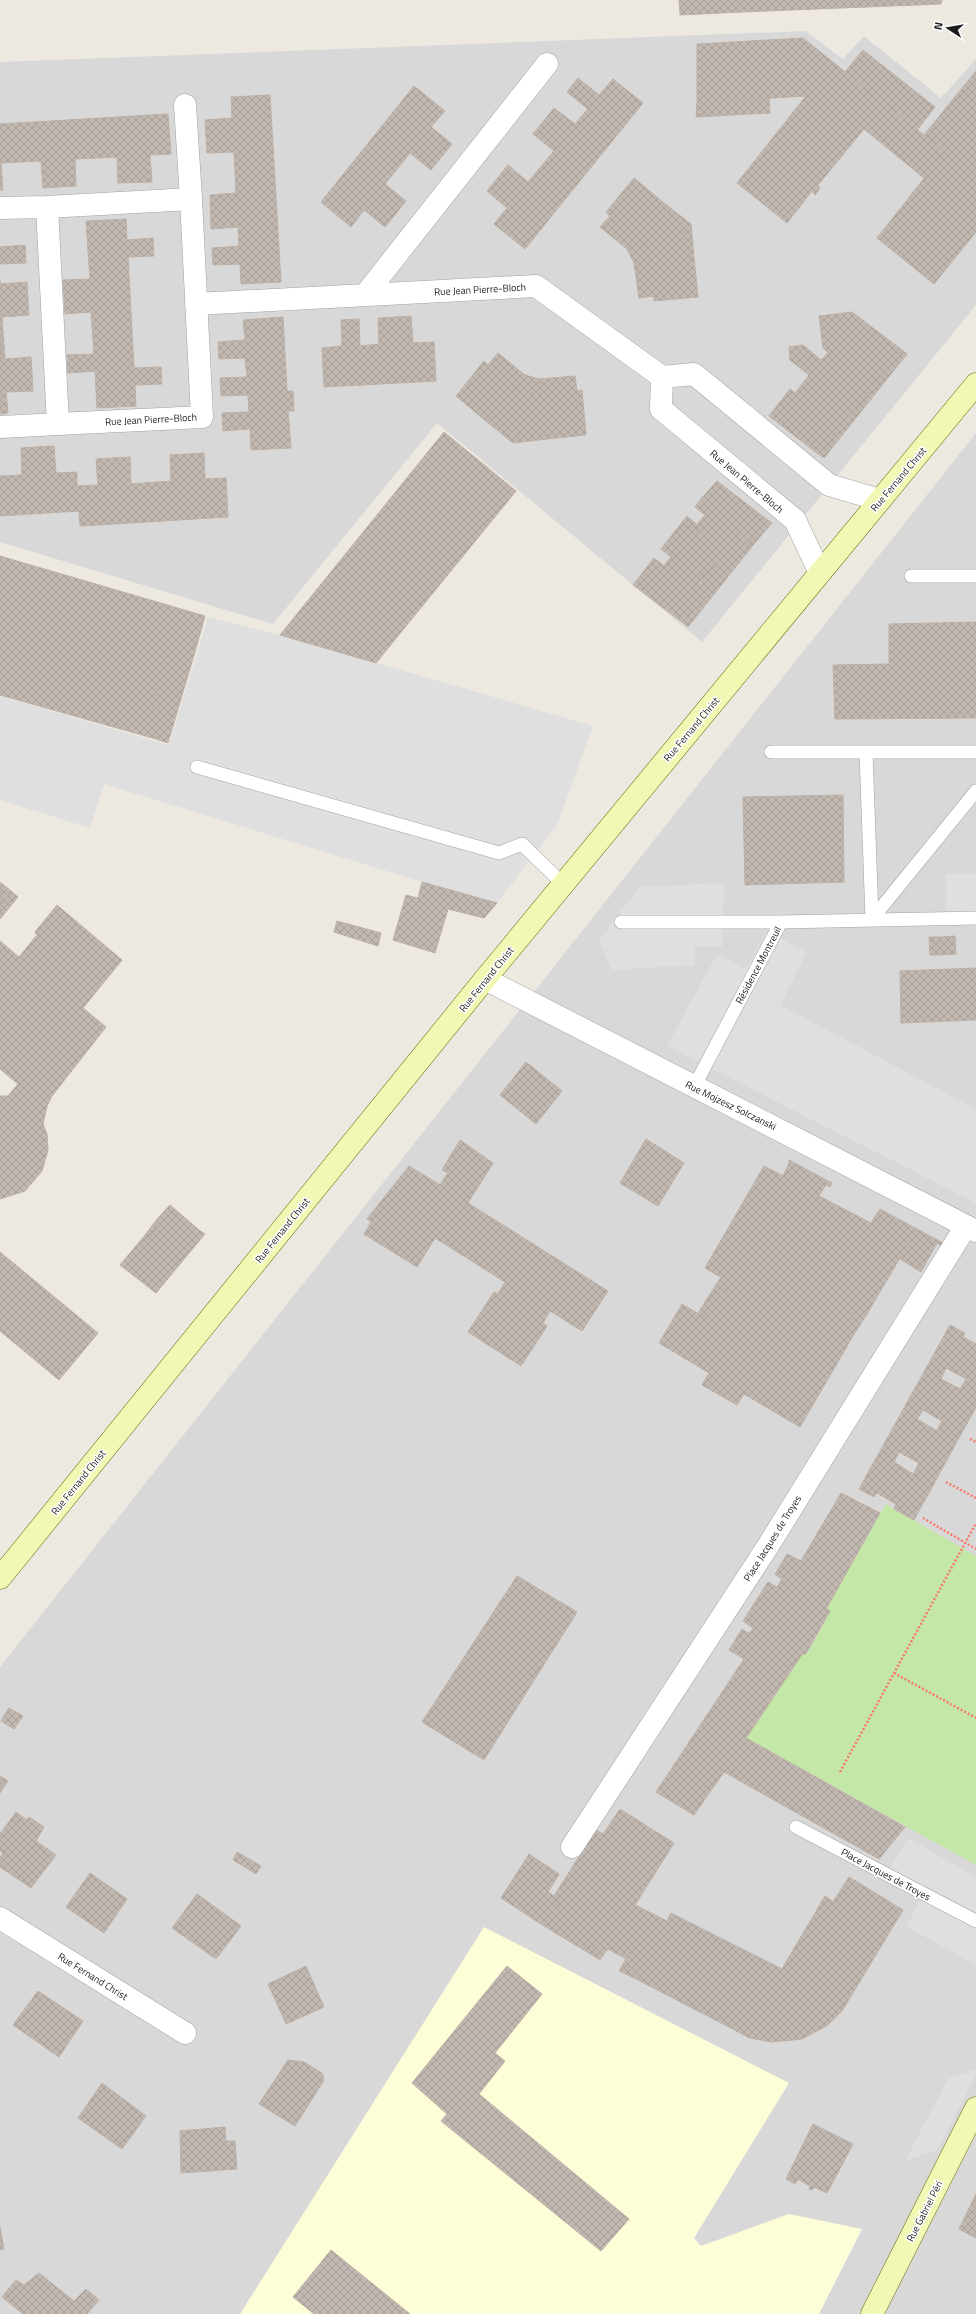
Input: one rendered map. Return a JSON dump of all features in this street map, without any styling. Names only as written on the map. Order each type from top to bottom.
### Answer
[{"type":"main road","name":"Rue Fernand Christ","points":[[0,1578],[485,979],[976,384]]},
{"type":"main road","name":"Rue Gabriel Péri","points":[[872,2314],[976,2108]]},
{"type":"street","points":[[365,295],[547,64]]},
{"type":"street","name":"Rue Jean Pierre-Bloch","points":[[0,427],[202,417],[185,105]]},
{"type":"street","points":[[0,208],[47,207],[191,199]]},
{"type":"street","points":[[47,207],[58,424]]},
{"type":"street","name":"Rue Jean Pierre-Bloch","points":[[196,304],[536,286],[662,377],[661,409],[795,520],[820,573]]},
{"type":"street","points":[[662,377],[694,374],[829,485],[880,500]]},
{"type":"street","name":"Rue Mojzesz Solczanski","points":[[485,979],[971,1228]]},
{"type":"street","name":"Place Jacques de Troyes","points":[[572,1847],[768,1546],[971,1228]]},
{"type":"street","name":"Rue Fernand Christ","points":[[0,1918],[185,2033]]},
{"type":"lane","points":[[911,576],[976,576]]},
{"type":"lane","points":[[771,752],[976,752]]},
{"type":"lane","points":[[866,752],[872,919]]},
{"type":"lane","points":[[197,767],[499,853],[522,844],[563,884]]},
{"type":"lane","points":[[872,919],[976,791]]},
{"type":"lane","name":"Résidence Montreuil","points":[[694,1087],[780,922],[976,918]]},
{"type":"lane","points":[[621,922],[780,922]]},
{"type":"lane","name":"Place Jacques de Troyes","points":[[796,1827],[976,1921]]},
{"type":"path","points":[[970,1439],[976,1442]]},
{"type":"path","points":[[946,1482],[976,1498]]},
{"type":"path","points":[[923,1518],[976,1549]]},
{"type":"path","points":[[840,1772],[976,1523]]},
{"type":"path","points":[[894,1673],[976,1718]]},
{"type":"shaded area","points":[[806,31],[843,59],[864,36],[941,98],[976,59],[976,305],[702,642],[437,423],[273,624],[0,542],[0,62]]},
{"type":"shaded area","points":[[976,433],[976,2314],[0,2314],[0,1667]]},
{"type":"shaded area","points":[[208,617],[280,635],[593,726],[557,825],[497,903],[422,882],[104,784],[90,828],[0,800],[0,696],[169,745]]},
{"type":"shaded area","points":[[946,874],[976,874],[976,918],[946,919]]},
{"type":"shaded area","points":[[724,883],[722,947],[695,947],[695,965],[612,970],[599,941],[639,887]]},
{"type":"shaded area","points":[[766,932],[807,952],[780,1005],[976,1109],[976,1203],[667,1046],[717,954],[746,969]]},
{"type":"shaded area","points":[[908,1838],[976,1877],[976,1965],[907,1927],[923,1893],[886,1874]]},
{"type":"shaded area","points":[[484,1927],[789,2083],[694,2238],[701,2246],[789,2214],[862,2229],[819,2314],[240,2314]]},
{"type":"shaded area","points":[[976,2069],[976,2075],[937,2150],[905,2161],[948,2079]]},
{"type":"green space","points":[[886,1504],[976,1556],[976,1865],[746,1738],[803,1653],[806,1655],[830,1612],[826,1609]]},
{"type":"building","points":[[679,0],[741,0],[742,12],[680,15]]},
{"type":"building","points":[[741,0],[942,0],[941,4],[742,12]]},
{"type":"building","points":[[803,38],[945,152],[924,178],[864,129],[818,185],[820,188],[815,195],[812,191],[787,223],[737,183],[806,96],[697,103],[697,44]]},
{"type":"building","points":[[863,50],[935,107],[917,130],[845,72]]},
{"type":"building","points":[[976,71],[976,178],[924,135]]},
{"type":"building","points":[[578,78],[599,95],[613,79],[643,103],[525,249],[494,224],[507,208],[487,191],[508,165],[528,182],[554,151],[533,134],[554,108],[575,124],[588,109],[567,92]]},
{"type":"building","points":[[414,86],[445,111],[431,127],[452,144],[431,170],[410,153],[385,184],[406,201],[385,227],[364,210],[351,227],[321,202]]},
{"type":"building","points":[[270,95],[281,282],[241,284],[240,264],[213,265],[212,248],[239,246],[238,227],[211,229],[210,195],[236,193],[234,152],[207,153],[205,120],[232,118],[231,97]]},
{"type":"building","points":[[769,99],[770,113],[696,117],[697,103]]},
{"type":"building","points":[[168,114],[171,154],[150,155],[152,182],[118,183],[117,157],[75,159],[76,186],[43,188],[41,161],[1,163],[3,190],[0,190],[0,124]]},
{"type":"building","points":[[945,152],[976,178],[976,232],[934,284],[877,238]]},
{"type":"building","points":[[634,178],[664,203],[660,208],[684,228],[687,258],[694,257],[698,297],[654,301],[654,296],[639,298],[634,263],[649,262],[648,253],[643,244],[636,238],[627,249],[600,227],[610,216],[606,212]]},
{"type":"building","points":[[664,203],[691,224],[694,257],[687,258],[684,228],[660,208]]},
{"type":"building","points":[[126,219],[127,240],[153,238],[154,256],[128,257],[134,368],[161,367],[162,384],[135,385],[136,406],[97,408],[95,371],[68,373],[67,355],[94,354],[91,312],[65,314],[63,280],[90,279],[86,221]]},
{"type":"building","points":[[636,238],[643,244],[648,253],[649,262],[634,263],[627,249]]},
{"type":"building","points":[[25,245],[26,263],[0,264],[0,247]]},
{"type":"building","points":[[27,282],[29,315],[2,317],[5,359],[31,357],[33,391],[6,392],[8,413],[0,414],[0,284]]},
{"type":"building","points":[[852,312],[902,350],[818,454],[769,416],[790,389],[795,393],[809,375],[790,360],[789,347],[803,345],[821,360],[828,353],[823,348],[819,316]]},
{"type":"building","points":[[411,316],[413,343],[434,342],[436,381],[324,387],[322,348],[342,346],[341,320],[359,319],[360,346],[379,344],[378,318]]},
{"type":"building","points":[[283,317],[287,391],[293,391],[294,411],[288,411],[291,448],[251,450],[250,429],[223,431],[222,413],[249,412],[248,395],[221,396],[220,378],[247,377],[245,358],[219,359],[218,342],[245,340],[243,320]]},
{"type":"building","points":[[902,350],[907,354],[824,458],[818,454]]},
{"type":"building","points":[[498,353],[525,375],[516,386],[523,392],[542,393],[540,379],[575,376],[577,391],[582,390],[586,435],[547,439],[546,432],[515,435],[491,416],[487,422],[456,396],[484,361],[488,365]]},
{"type":"building","points":[[525,375],[540,379],[542,393],[523,392],[516,386]]},
{"type":"building","points":[[491,416],[515,435],[546,432],[547,439],[513,443],[487,422]]},
{"type":"building","points":[[444,432],[516,491],[376,663],[280,635]]},
{"type":"building","points":[[54,446],[56,473],[77,472],[77,486],[98,485],[96,459],[130,457],[131,484],[171,481],[170,455],[204,453],[205,479],[226,478],[228,517],[80,526],[79,511],[0,516],[0,476],[22,475],[21,448]]},
{"type":"building","points":[[717,481],[765,518],[753,532],[757,535],[751,542],[700,500]]},
{"type":"building","points":[[700,500],[751,542],[747,547],[735,537],[726,552],[694,528],[705,515],[695,507]]},
{"type":"building","points":[[687,516],[697,525],[694,528],[726,552],[707,576],[674,553],[671,557],[661,549]]},
{"type":"building","points":[[765,518],[772,523],[754,544],[751,542],[757,535],[753,532]]},
{"type":"building","points":[[735,537],[747,547],[751,542],[754,544],[688,627],[682,622],[694,607],[697,610],[706,598],[694,588],[698,583],[700,585],[733,543],[732,542]]},
{"type":"building","points":[[674,553],[707,576],[694,588],[706,598],[697,610],[694,607],[682,622],[633,585],[654,558],[664,566]]},
{"type":"building","points":[[0,556],[205,616],[197,645],[172,637],[151,706],[164,710],[156,739],[0,695]]},
{"type":"building","points":[[976,622],[976,718],[835,719],[833,665],[889,664],[889,624]]},
{"type":"building","points":[[172,637],[197,645],[168,743],[156,739],[164,710],[151,706]]},
{"type":"building","points":[[843,795],[844,882],[745,885],[743,797]]},
{"type":"building","points":[[0,882],[11,891],[0,906]]},
{"type":"building","points":[[422,882],[497,903],[484,918],[448,909],[435,953],[393,940],[406,895],[418,898]]},
{"type":"building","points":[[11,891],[18,897],[0,919],[0,906]]},
{"type":"building","points":[[57,905],[122,960],[83,1008],[106,1027],[52,1096],[47,1106],[43,1124],[47,1134],[48,1150],[42,1171],[25,1191],[0,1199],[0,1096],[8,1096],[18,1084],[0,1069],[0,941],[19,957],[37,935],[35,932]]},
{"type":"building","points":[[337,921],[381,933],[378,946],[334,932]]},
{"type":"building","points":[[955,936],[956,954],[942,955],[941,937]]},
{"type":"building","points":[[929,937],[941,937],[942,955],[930,955]]},
{"type":"building","points":[[976,968],[976,1020],[901,1023],[900,971]]},
{"type":"building","points":[[526,1062],[562,1091],[536,1124],[500,1095]]},
{"type":"building","points":[[646,1139],[684,1163],[658,1206],[620,1183]]},
{"type":"building","points":[[460,1140],[493,1163],[468,1203],[608,1291],[582,1331],[550,1311],[543,1323],[547,1326],[521,1366],[468,1332],[494,1292],[498,1294],[505,1282],[435,1238],[417,1267],[364,1234],[371,1222],[367,1219],[409,1166],[440,1185],[448,1173],[442,1170]]},
{"type":"building","points":[[789,1160],[832,1183],[830,1187],[826,1185],[819,1196],[871,1223],[880,1209],[917,1229],[867,1314],[857,1308],[844,1330],[853,1336],[800,1427],[744,1394],[737,1405],[702,1385],[709,1373],[659,1343],[682,1304],[707,1319],[729,1282],[705,1268],[764,1166],[783,1176]]},
{"type":"building","points":[[170,1205],[199,1230],[190,1242],[195,1246],[156,1293],[120,1265],[145,1235],[149,1238],[162,1222],[158,1218]]},
{"type":"building","points":[[158,1218],[162,1222],[149,1238],[145,1235]]},
{"type":"building","points":[[917,1229],[943,1243],[942,1246],[937,1243],[921,1272],[900,1259]]},
{"type":"building","points":[[199,1230],[205,1234],[195,1246],[190,1242]]},
{"type":"building","points":[[0,1252],[98,1333],[59,1380],[0,1331]]},
{"type":"building","points":[[721,1277],[729,1282],[707,1319],[698,1313]]},
{"type":"building","points":[[857,1308],[867,1314],[853,1336],[844,1330]]},
{"type":"building","points":[[950,1325],[965,1333],[963,1337],[976,1344],[976,1407],[914,1520],[894,1509],[896,1504],[877,1493],[874,1497],[859,1489]],"holes":[[[946,1368],[966,1379],[960,1389],[941,1379]],[[923,1410],[942,1421],[937,1431],[917,1419]],[[899,1452],[919,1463],[913,1474],[894,1462]]]},
{"type":"building","points":[[841,1493],[880,1513],[826,1609],[830,1611],[805,1655],[803,1653],[746,1738],[905,1827],[879,1859],[724,1772],[694,1815],[656,1792],[744,1659],[729,1650],[742,1629],[749,1634],[753,1628],[743,1621],[768,1582],[777,1587],[782,1579],[775,1574],[787,1554],[801,1561]]},
{"type":"building","points":[[517,1576],[577,1612],[484,1760],[422,1722]]},
{"type":"building","points":[[9,1708],[23,1716],[14,1729],[1,1721]]},
{"type":"building","points":[[0,1776],[8,1781],[0,1793]]},
{"type":"building","points":[[620,1809],[674,1843],[635,1905],[667,1921],[671,1913],[782,1969],[825,1896],[833,1902],[849,1877],[903,1910],[842,2011],[828,2025],[802,2039],[771,2042],[750,2038],[634,1978],[637,1971],[623,1964],[634,1946],[617,1937],[604,1954],[591,1946],[587,1952],[544,1926],[560,1900],[554,1896],[596,1830],[603,1834]]},
{"type":"building","points":[[16,1812],[27,1820],[29,1817],[44,1827],[36,1841],[56,1855],[31,1888],[0,1867],[0,1858],[3,1853],[0,1851],[0,1834]]},
{"type":"building","points":[[237,1852],[261,1866],[256,1874],[233,1860]]},
{"type":"building","points":[[529,1854],[559,1874],[548,1892],[560,1900],[544,1926],[501,1898]]},
{"type":"building","points":[[90,1873],[127,1899],[104,1933],[66,1907]]},
{"type":"building","points":[[197,1894],[241,1926],[216,1959],[172,1928]]},
{"type":"building","points":[[617,1937],[634,1946],[626,1959],[608,1949]]},
{"type":"building","points":[[591,1946],[604,1954],[600,1960],[587,1952]]},
{"type":"building","points":[[623,1964],[637,1971],[634,1978],[619,1971]]},
{"type":"building","points":[[306,1966],[324,2007],[286,2024],[268,1984]]},
{"type":"building","points":[[507,1966],[542,1994],[495,2053],[505,2061],[479,2094],[629,2219],[601,2251],[441,2121],[447,2114],[412,2083]]},
{"type":"building","points":[[38,1991],[83,2021],[59,2057],[13,2025]]},
{"type":"building","points":[[288,2060],[304,2062],[322,2073],[324,2080],[295,2126],[259,2104]]},
{"type":"building","points":[[102,2083],[146,2116],[122,2149],[78,2118]]},
{"type":"building","points":[[813,2124],[853,2144],[827,2193],[814,2187],[812,2190],[809,2189],[810,2186],[798,2179],[795,2184],[786,2179]]},
{"type":"building","points":[[225,2127],[226,2141],[235,2141],[237,2169],[181,2173],[180,2131]]},
{"type":"building","points":[[976,2194],[976,2238],[959,2229]]},
{"type":"building","points":[[0,2227],[4,2249],[0,2250]]},
{"type":"building","points":[[331,2250],[410,2314],[314,2314],[293,2297]]},
{"type":"building","points":[[39,2273],[74,2301],[86,2289],[99,2300],[87,2314],[23,2314],[2,2297],[16,2280],[24,2285]]}]
